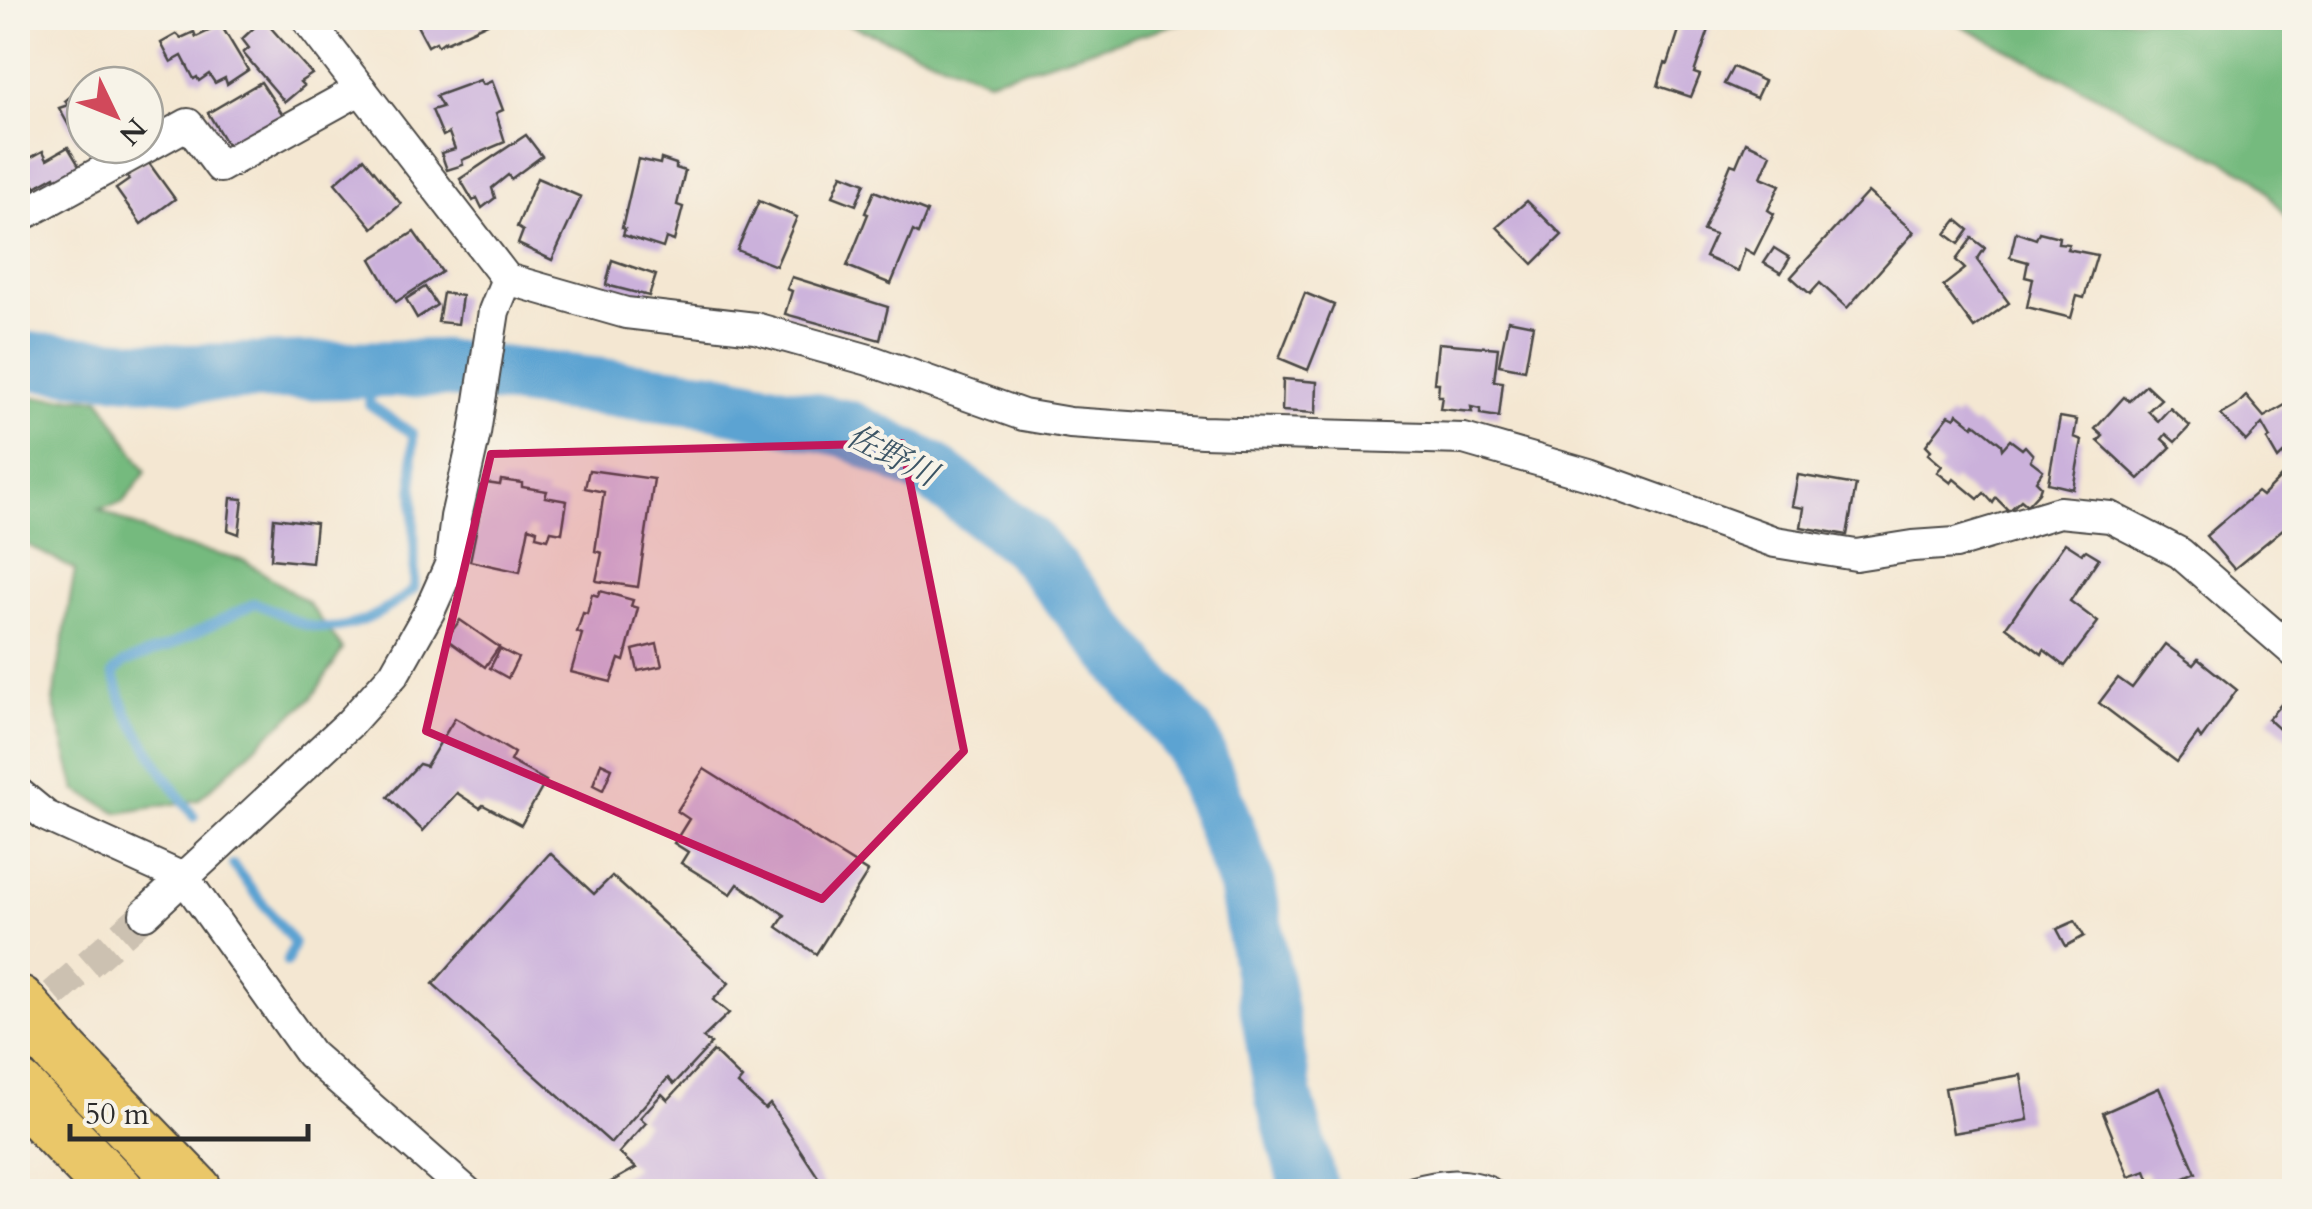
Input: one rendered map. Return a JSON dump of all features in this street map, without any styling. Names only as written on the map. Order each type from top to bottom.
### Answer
[{"type":"highway","points":[[18,1003],[196,1192]]},
{"type":"highway","points":[[18,1089],[117,1192]]},
{"type":"street","points":[[306,18],[507,280],[626,314],[755,328],[869,360],[1022,415],[1070,423],[1202,432],[1464,440],[1590,474],[1775,542],[1856,555],[1956,542],[2059,512],[2110,517],[2180,553],[2294,652]]},
{"type":"street","points":[[28,212],[188,124],[220,166],[361,89]]},
{"type":"street","points":[[145,914],[349,724],[394,674],[430,612],[450,564],[494,312],[507,280]]},
{"type":"street","points":[[18,793],[46,816],[185,879],[310,1054],[467,1192]]},
{"type":"street","points":[[1414,1192],[1438,1186],[1474,1186],[1488,1192]]},
{"type":"highlighted area","points":[[902,443],[964,751],[822,899],[426,731],[491,454]]},
{"type":"green space","points":[[833,18],[1197,18],[988,80]]},
{"type":"green space","points":[[1947,18],[2294,18],[2294,227],[2256,178]]},
{"type":"green space","points":[[18,397],[100,398],[146,472],[123,503],[99,509],[168,542],[245,561],[307,602],[343,649],[312,698],[198,800],[119,813],[76,790],[53,701],[75,570],[18,540]]},
{"type":"building","points":[[413,18],[498,18],[438,46],[436,42],[428,46]]},
{"type":"building","points":[[1683,18],[1713,18],[1694,73],[1700,75],[1691,97],[1658,86]]},
{"type":"building","points":[[263,19],[312,74],[300,82],[304,86],[285,102],[243,53],[249,48],[242,39]]},
{"type":"building","points":[[221,25],[248,70],[227,84],[225,78],[215,83],[209,74],[199,81],[194,79],[182,56],[171,62],[161,43],[177,34],[181,38],[194,32],[196,37]]},
{"type":"building","points":[[1733,67],[1764,81],[1756,98],[1724,84]]},
{"type":"building","points":[[480,80],[483,85],[492,81],[503,110],[496,113],[505,142],[447,170],[441,153],[455,149],[449,133],[443,136],[432,110],[442,107],[436,96]]},
{"type":"building","points":[[261,82],[283,115],[229,148],[208,113]]},
{"type":"building","points":[[526,135],[542,156],[492,188],[495,198],[482,208],[460,179]]},
{"type":"building","points":[[1746,142],[1771,154],[1761,177],[1780,185],[1768,210],[1774,214],[1754,254],[1745,249],[1738,271],[1705,257],[1715,235],[1703,231],[1731,164],[1736,166]]},
{"type":"building","points":[[65,149],[65,165],[80,167],[57,181],[55,176],[35,187],[21,163],[43,151],[47,159]]},
{"type":"building","points":[[364,158],[401,204],[373,228],[335,183]]},
{"type":"building","points":[[638,159],[660,164],[661,159],[685,171],[677,205],[683,207],[674,241],[666,238],[663,248],[623,235]]},
{"type":"building","points":[[138,165],[150,165],[175,199],[141,224],[116,189],[129,180],[125,174]]},
{"type":"building","points":[[842,174],[865,183],[856,205],[833,196]]},
{"type":"building","points":[[537,178],[581,197],[552,260],[518,244],[523,231],[517,227]]},
{"type":"building","points":[[874,191],[927,212],[918,234],[913,231],[891,284],[847,266]]},
{"type":"building","points":[[1868,192],[1914,232],[1847,308],[1820,283],[1810,294],[1791,277]]},
{"type":"building","points":[[759,201],[797,217],[776,266],[737,250]]},
{"type":"building","points":[[1527,201],[1562,235],[1533,264],[1497,227]]},
{"type":"building","points":[[1957,220],[1969,230],[1959,244],[1946,234]]},
{"type":"building","points":[[414,232],[442,272],[396,302],[371,259]]},
{"type":"building","points":[[2016,232],[2036,239],[2039,232],[2059,237],[2058,243],[2069,244],[2067,249],[2097,255],[2084,298],[2077,296],[2071,318],[2027,307],[2033,279],[2025,277],[2028,262],[2010,257]]},
{"type":"building","points":[[1972,238],[1985,248],[1977,260],[2009,303],[1974,328],[1943,286],[1965,269],[1956,260]]},
{"type":"building","points":[[1774,248],[1790,258],[1781,273],[1764,263]]},
{"type":"building","points":[[612,260],[656,275],[649,296],[606,285]]},
{"type":"building","points":[[792,277],[888,307],[880,340],[785,314]]},
{"type":"building","points":[[425,287],[437,305],[417,318],[406,299]]},
{"type":"building","points":[[443,293],[462,296],[458,324],[438,322]]},
{"type":"building","points":[[1305,293],[1334,305],[1308,370],[1279,358]]},
{"type":"building","points":[[1508,320],[1533,325],[1525,370],[1499,365]]},
{"type":"building","points":[[1438,343],[1498,348],[1494,381],[1503,382],[1499,417],[1480,414],[1480,409],[1471,407],[1472,412],[1440,409],[1439,383],[1434,383]]},
{"type":"building","points":[[1283,379],[1317,382],[1316,413],[1282,411]]},
{"type":"building","points":[[2146,385],[2161,399],[2148,411],[2158,421],[2170,408],[2190,426],[2175,442],[2166,434],[2162,439],[2171,447],[2139,479],[2098,441],[2103,436],[2095,429],[2124,397],[2129,401]]},
{"type":"building","points":[[2246,396],[2264,417],[2294,400],[2294,475],[2283,454],[2278,459],[2262,424],[2246,441],[2221,415]]},
{"type":"building","points":[[1957,413],[1973,426],[1975,423],[2002,449],[2010,440],[2022,449],[2025,446],[2033,455],[2030,460],[2043,470],[2036,481],[2041,486],[2039,492],[2027,505],[2021,500],[2009,511],[1996,498],[1993,503],[1984,493],[1978,499],[1954,479],[1951,483],[1937,472],[1942,466],[1928,454],[1931,450],[1926,445],[1949,415],[1955,418]]},
{"type":"building","points":[[2060,417],[2077,420],[2074,437],[2082,440],[2073,489],[2048,483]]},
{"type":"building","points":[[589,470],[654,479],[638,587],[596,581],[602,553],[595,551],[604,492],[585,488]]},
{"type":"building","points":[[2285,473],[2294,485],[2294,520],[2234,569],[2206,536],[2257,492],[2262,496]]},
{"type":"building","points":[[1798,475],[1856,485],[1847,535],[1801,527],[1804,508],[1792,506]]},
{"type":"building","points":[[501,480],[522,483],[522,487],[547,491],[545,497],[567,501],[562,533],[551,531],[548,539],[536,536],[537,530],[529,527],[520,572],[470,561],[486,483],[500,485]]},
{"type":"building","points":[[231,498],[243,499],[239,534],[228,530]]},
{"type":"building","points":[[274,518],[316,523],[312,563],[271,559]]},
{"type":"building","points":[[2065,543],[2082,554],[2086,550],[2099,558],[2070,601],[2098,622],[2065,666],[2006,627]]},
{"type":"building","points":[[600,591],[633,600],[631,606],[638,608],[624,661],[619,659],[611,682],[571,672],[582,634],[577,632],[583,613],[587,614],[592,594],[598,596]]},
{"type":"building","points":[[460,620],[499,647],[485,667],[446,639]]},
{"type":"building","points":[[657,644],[662,666],[638,671],[633,650]]},
{"type":"building","points":[[2165,644],[2193,665],[2198,659],[2237,690],[2201,739],[2198,734],[2177,762],[2099,703],[2118,678],[2132,688]]},
{"type":"building","points":[[500,649],[518,658],[508,678],[490,668]]},
{"type":"building","points":[[2294,690],[2294,730],[2288,737],[2268,719]]},
{"type":"building","points":[[455,718],[514,753],[510,761],[546,781],[521,825],[483,805],[480,808],[457,793],[423,831],[388,797],[419,764],[426,766]]},
{"type":"building","points":[[601,763],[612,768],[603,790],[593,785]]},
{"type":"building","points":[[704,769],[868,872],[816,954],[777,927],[785,915],[738,884],[731,894],[681,863],[688,852],[674,843],[689,819],[677,811]]},
{"type":"building","points":[[550,853],[594,894],[612,876],[729,983],[713,1000],[729,1013],[703,1038],[711,1044],[674,1084],[668,1078],[611,1143],[433,984]]},
{"type":"building","points":[[2075,921],[2084,936],[2066,946],[2057,929]]},
{"type":"building","points":[[713,1051],[742,1079],[738,1084],[765,1109],[770,1104],[824,1186],[814,1192],[593,1192],[636,1168],[619,1153],[646,1123],[640,1118],[662,1094],[668,1100]]},
{"type":"building","points":[[2021,1075],[2028,1120],[1953,1133],[1945,1088]]},
{"type":"building","points":[[2159,1088],[2196,1173],[2154,1192],[2146,1171],[2129,1177],[2103,1113]]},
{"type":"waterway","name":"佐野川","points":[[18,360],[184,373],[441,368],[712,400],[848,429],[928,469],[1027,543],[1193,744],[1247,885],[1284,1097],[1310,1192]]},
{"type":"waterway","points":[[194,817],[126,711],[113,673],[124,663],[169,646],[255,603],[306,625],[335,627],[377,614],[414,589],[413,434],[369,404],[372,369]]},
{"type":"waterway","points":[[233,865],[294,943],[287,962]]},
{"type":"tunnel","points":[[20,1024],[145,914]]}]
